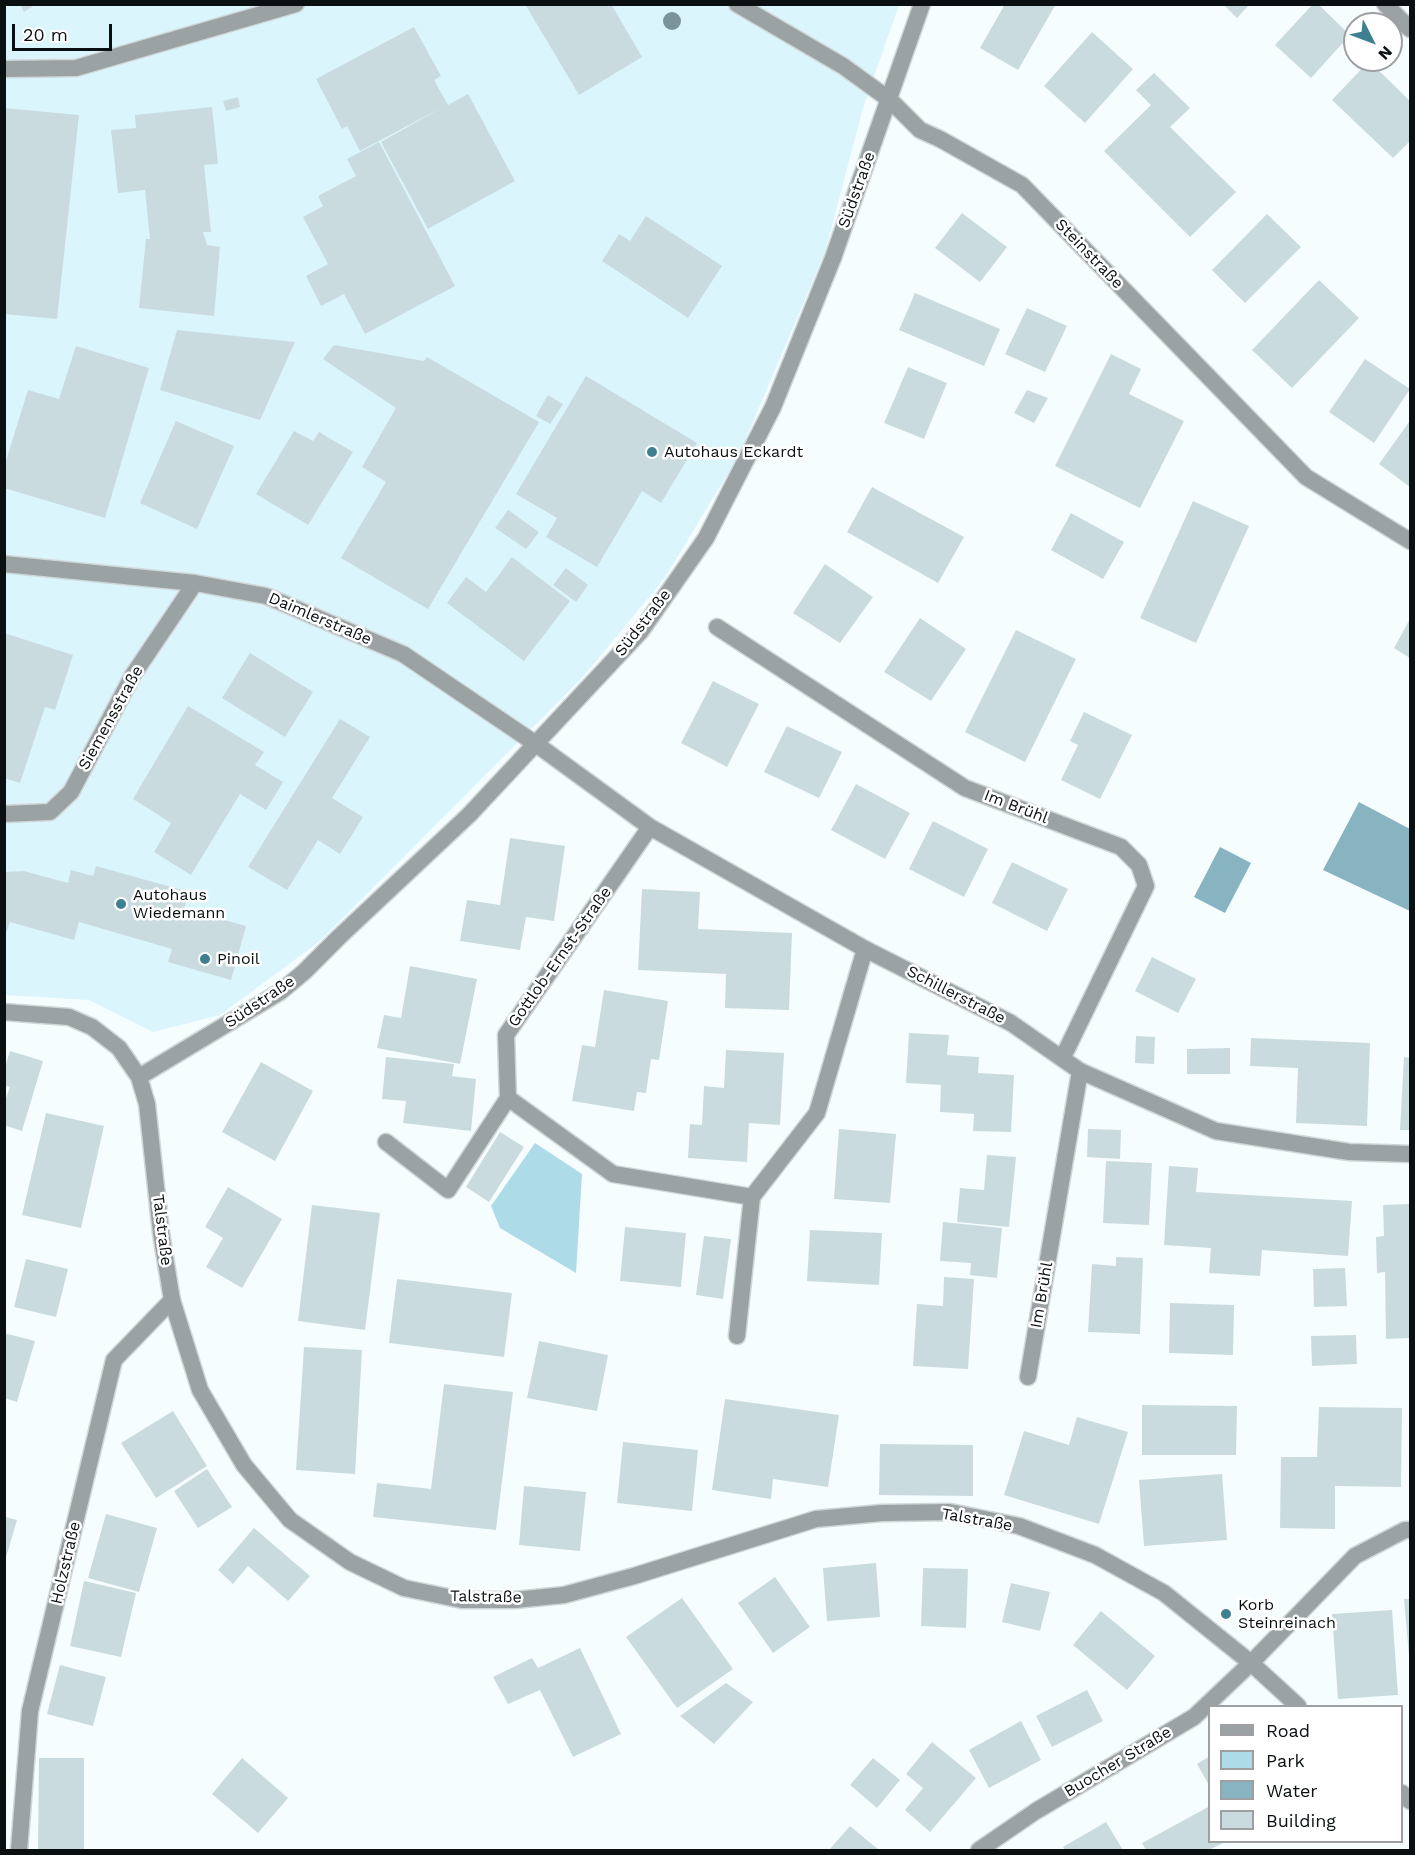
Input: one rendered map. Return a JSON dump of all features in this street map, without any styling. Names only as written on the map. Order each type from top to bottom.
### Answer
[{"type":"street","points":[[4,69],[76,68],[296,4]]},
{"type":"street","name":"Steinstraße","points":[[737,4],[843,66],[890,100],[920,130],[1022,185],[1306,477],[1410,541]]},
{"type":"street","name":"Südstraße","points":[[139,1077],[280,992],[304,972],[469,815],[641,631],[706,538],[773,407],[833,258],[922,4]]},
{"type":"street","points":[[1385,4],[1410,29]]},
{"type":"street","name":"Daimlerstraße","points":[[4,564],[195,583],[266,596],[403,654],[536,744]]},
{"type":"street","name":"Siemensstraße","points":[[4,814],[50,812],[71,792],[133,675],[195,583]]},
{"type":"street","name":"Im Brühl","points":[[717,627],[965,788],[1121,847],[1139,865],[1146,886],[1063,1057]]},
{"type":"street","name":"Schillerstraße","points":[[536,744],[650,827],[865,949],[1011,1023],[1080,1071],[1216,1131],[1348,1152],[1410,1154]]},
{"type":"street","name":"Gottlob-Ernst-Straße","points":[[508,1098],[506,1035],[650,827]]},
{"type":"street","points":[[737,1336],[752,1197],[817,1113],[865,949]]},
{"type":"street","name":"Talstraße","points":[[4,1012],[69,1017],[92,1026],[119,1048],[139,1077],[147,1104],[172,1300],[200,1390],[244,1465],[291,1520],[350,1562],[404,1588],[462,1600],[564,1595],[634,1576],[816,1519],[882,1513],[950,1512],[1019,1527],[1095,1555],[1164,1593],[1251,1663],[1296,1705]]},
{"type":"street","name":"Im Brühl","points":[[1028,1377],[1080,1071]]},
{"type":"street","points":[[386,1142],[448,1190],[508,1098],[613,1174],[752,1197]]},
{"type":"street","name":"Holzstraße","points":[[20,1851],[30,1711],[114,1360],[172,1300]]},
{"type":"street","name":"Buocher Straße","points":[[979,1851],[1036,1811],[1194,1716],[1251,1663],[1355,1556],[1405,1530],[1410,1530]]},
{"type":"shaded area","points":[[4,5],[899,5],[863,108],[825,252],[739,455],[664,579],[582,678],[320,941],[220,1015],[153,1032],[89,1000],[5,995]]},
{"type":"green space","points":[[535,1143],[582,1174],[576,1273],[500,1228],[491,1206]]},
{"type":"water","points":[[1359,802],[1410,829],[1410,911],[1323,870]]},
{"type":"water","points":[[1220,847],[1251,863],[1225,913],[1194,897]]},
{"type":"building","points":[[20,4],[36,4],[24,12]]},
{"type":"building","points":[[525,4],[611,4],[642,57],[579,95]]},
{"type":"building","points":[[1005,4],[1056,4],[1018,70],[980,48]]},
{"type":"building","points":[[1223,4],[1250,4],[1237,18]]},
{"type":"building","points":[[1313,4],[1318,4],[1343,28],[1343,43],[1311,78],[1275,45]]},
{"type":"building","points":[[414,27],[441,76],[434,80],[448,105],[468,94],[515,181],[428,229],[381,142],[443,107],[360,151],[347,126],[342,129],[316,79]]},
{"type":"building","points":[[1092,32],[1133,69],[1085,123],[1044,86]]},
{"type":"building","points":[[1359,72],[1380,72],[1410,101],[1410,141],[1393,158],[1332,100]]},
{"type":"building","points":[[1154,73],[1190,108],[1170,127],[1236,192],[1190,237],[1104,151],[1151,105],[1136,90]]},
{"type":"building","points":[[238,97],[240,107],[226,111],[223,101]]},
{"type":"building","points":[[212,107],[218,164],[204,165],[211,232],[203,232],[207,245],[220,247],[214,316],[139,308],[146,239],[150,239],[145,190],[118,193],[111,130],[136,128],[135,115]]},
{"type":"building","points":[[4,108],[79,115],[57,319],[4,314]]},
{"type":"building","points":[[379,142],[455,286],[365,334],[344,294],[321,306],[306,276],[328,264],[303,217],[323,206],[318,196],[356,176],[347,159]]},
{"type":"building","points":[[962,213],[1007,247],[980,282],[935,248]]},
{"type":"building","points":[[1267,214],[1301,247],[1245,303],[1212,270]]},
{"type":"building","points":[[646,216],[722,266],[688,318],[602,261],[619,234],[630,241]]},
{"type":"building","points":[[1319,280],[1359,318],[1292,388],[1252,350]]},
{"type":"building","points":[[915,293],[1000,329],[984,366],[899,330]]},
{"type":"building","points":[[1027,308],[1067,326],[1045,372],[1005,354]]},
{"type":"building","points":[[177,330],[295,342],[260,420],[160,390]]},
{"type":"building","points":[[334,345],[424,361],[427,357],[539,422],[428,609],[341,558],[386,482],[362,467],[396,408],[323,359]]},
{"type":"building","points":[[76,346],[149,368],[105,518],[4,488],[4,467],[28,390],[59,399]]},
{"type":"building","points":[[1111,354],[1141,369],[1129,394],[1184,421],[1140,508],[1055,466]]},
{"type":"building","points":[[1365,359],[1410,389],[1374,443],[1329,412]]},
{"type":"building","points":[[908,367],[947,383],[924,439],[884,423]]},
{"type":"building","points":[[586,376],[697,443],[661,503],[642,491],[597,567],[546,537],[557,518],[516,494]]},
{"type":"building","points":[[1027,390],[1048,398],[1034,423],[1014,413]]},
{"type":"building","points":[[548,395],[563,404],[550,424],[536,416]]},
{"type":"building","points":[[176,421],[234,446],[197,529],[140,503]]},
{"type":"building","points":[[1409,422],[1410,424],[1410,487],[1379,464]]},
{"type":"building","points":[[294,431],[313,441],[319,432],[353,452],[308,525],[256,494]]},
{"type":"building","points":[[872,487],[964,537],[938,583],[847,532]]},
{"type":"building","points":[[1193,501],[1249,526],[1196,643],[1140,618]]},
{"type":"building","points":[[508,510],[539,532],[526,549],[495,528]]},
{"type":"building","points":[[1071,513],[1124,542],[1103,579],[1051,550]]},
{"type":"building","points":[[512,557],[570,601],[524,661],[447,603],[466,577],[486,592]]},
{"type":"building","points":[[825,564],[873,597],[840,643],[793,613]]},
{"type":"building","points":[[566,568],[588,585],[576,602],[553,585]]},
{"type":"building","points":[[920,618],[966,649],[931,701],[884,672]]},
{"type":"building","points":[[1410,619],[1410,658],[1394,648]]},
{"type":"building","points":[[1016,630],[1076,659],[1025,762],[965,732]]},
{"type":"building","points":[[4,633],[73,655],[55,710],[45,707],[20,783],[4,778]]},
{"type":"building","points":[[250,653],[313,692],[285,737],[222,698]]},
{"type":"building","points":[[713,681],[759,704],[727,767],[681,743]]},
{"type":"building","points":[[188,706],[264,752],[255,765],[283,782],[266,810],[240,794],[191,875],[154,852],[171,823],[133,799]]},
{"type":"building","points":[[1084,712],[1132,735],[1100,799],[1061,780],[1078,745],[1070,741]]},
{"type":"building","points":[[340,719],[370,737],[332,798],[363,817],[340,854],[318,840],[287,890],[248,867]]},
{"type":"building","points":[[787,726],[842,752],[819,798],[764,772]]},
{"type":"building","points":[[856,784],[910,813],[885,859],[831,830]]},
{"type":"building","points":[[933,821],[988,849],[964,897],[909,869]]},
{"type":"building","points":[[510,838],[565,846],[554,921],[526,917],[520,950],[460,941],[467,900],[500,905]]},
{"type":"building","points":[[1012,862],[1068,889],[1047,931],[992,903]]},
{"type":"building","points":[[96,866],[189,892],[184,909],[246,926],[231,980],[168,962],[172,949],[79,922],[74,940],[10,922],[4,938],[4,872],[24,871],[68,883],[71,870],[93,876]]},
{"type":"building","points":[[642,889],[700,892],[698,929],[792,933],[789,1010],[725,1008],[726,974],[638,970]]},
{"type":"building","points":[[1152,957],[1196,979],[1178,1013],[1135,991]]},
{"type":"building","points":[[410,966],[477,979],[460,1064],[377,1048],[384,1015],[401,1018]]},
{"type":"building","points":[[604,990],[668,1001],[659,1060],[651,1059],[646,1093],[637,1092],[634,1111],[572,1101],[582,1045],[595,1047]]},
{"type":"building","points":[[909,1033],[949,1035],[947,1055],[979,1057],[978,1073],[1014,1075],[1011,1132],[973,1131],[974,1114],[940,1112],[941,1085],[906,1083]]},
{"type":"building","points":[[1136,1036],[1155,1037],[1154,1064],[1135,1063]]},
{"type":"building","points":[[1251,1038],[1370,1043],[1367,1126],[1296,1123],[1298,1068],[1250,1066]]},
{"type":"building","points":[[1230,1048],[1230,1074],[1187,1074],[1187,1049]]},
{"type":"building","points":[[726,1050],[784,1053],[780,1125],[749,1123],[747,1162],[688,1158],[690,1124],[702,1125],[704,1086],[724,1088]]},
{"type":"building","points":[[10,1051],[43,1061],[22,1131],[4,1125],[4,1104],[10,1087],[4,1085],[4,1070]]},
{"type":"building","points":[[386,1057],[454,1064],[452,1076],[476,1079],[471,1131],[403,1123],[406,1101],[382,1099]]},
{"type":"building","points":[[1404,1057],[1410,1058],[1410,1130],[1400,1130]]},
{"type":"building","points":[[261,1062],[313,1091],[275,1161],[222,1132]]},
{"type":"building","points":[[46,1113],[104,1126],[81,1228],[22,1215]]},
{"type":"building","points":[[839,1129],[896,1134],[890,1203],[834,1199]]},
{"type":"building","points":[[1088,1129],[1121,1130],[1120,1159],[1087,1157]]},
{"type":"building","points":[[500,1132],[524,1147],[489,1202],[466,1187]]},
{"type":"building","points":[[987,1155],[1016,1157],[1009,1227],[957,1222],[960,1188],[984,1190]]},
{"type":"building","points":[[1106,1161],[1152,1163],[1149,1225],[1103,1223]]},
{"type":"building","points":[[1169,1166],[1198,1168],[1196,1192],[1352,1201],[1348,1256],[1262,1250],[1260,1276],[1209,1273],[1211,1248],[1164,1245]]},
{"type":"building","points":[[228,1187],[282,1219],[242,1288],[206,1267],[223,1238],[205,1227]]},
{"type":"building","points":[[1410,1204],[1410,1338],[1386,1339],[1385,1272],[1377,1273],[1376,1237],[1384,1236],[1383,1205]]},
{"type":"building","points":[[312,1205],[380,1213],[365,1330],[298,1321]]},
{"type":"building","points":[[943,1222],[1002,1228],[997,1278],[970,1275],[971,1263],[940,1261]]},
{"type":"building","points":[[625,1227],[686,1233],[681,1287],[620,1281]]},
{"type":"building","points":[[810,1230],[882,1233],[879,1285],[807,1281]]},
{"type":"building","points":[[704,1236],[731,1239],[723,1299],[696,1295]]},
{"type":"building","points":[[1116,1257],[1143,1258],[1140,1334],[1088,1332],[1092,1264],[1116,1266]]},
{"type":"building","points":[[26,1259],[68,1269],[56,1317],[14,1307]]},
{"type":"building","points":[[1345,1268],[1347,1306],[1314,1307],[1313,1269]]},
{"type":"building","points":[[944,1277],[974,1279],[968,1369],[913,1366],[917,1304],[943,1306]]},
{"type":"building","points":[[397,1279],[512,1293],[504,1357],[389,1343]]},
{"type":"building","points":[[1170,1303],[1234,1305],[1233,1355],[1169,1353]]},
{"type":"building","points":[[4,1333],[35,1341],[17,1402],[4,1398]]},
{"type":"building","points":[[1356,1335],[1357,1364],[1312,1366],[1311,1336]]},
{"type":"building","points":[[539,1341],[608,1355],[597,1411],[527,1398]]},
{"type":"building","points":[[304,1347],[362,1350],[355,1474],[296,1470]]},
{"type":"building","points":[[444,1384],[513,1392],[496,1530],[373,1517],[377,1483],[431,1489]]},
{"type":"building","points":[[725,1399],[839,1415],[828,1487],[773,1479],[771,1499],[712,1490]]},
{"type":"building","points":[[1142,1405],[1237,1406],[1236,1455],[1142,1455]]},
{"type":"building","points":[[1319,1407],[1402,1408],[1401,1487],[1335,1486],[1335,1529],[1280,1528],[1281,1457],[1317,1457]]},
{"type":"building","points":[[173,1411],[207,1466],[156,1498],[121,1443]]},
{"type":"building","points":[[1077,1417],[1128,1432],[1099,1524],[1004,1495],[1024,1431],[1069,1445]]},
{"type":"building","points":[[623,1442],[698,1450],[692,1511],[617,1503]]},
{"type":"building","points":[[880,1444],[973,1445],[973,1496],[879,1495]]},
{"type":"building","points":[[207,1469],[232,1507],[198,1528],[174,1491]]},
{"type":"building","points":[[1222,1474],[1227,1540],[1144,1546],[1139,1480]]},
{"type":"building","points":[[524,1486],[586,1492],[580,1551],[519,1545]]},
{"type":"building","points":[[106,1514],[157,1528],[139,1592],[88,1578]]},
{"type":"building","points":[[5,1517],[17,1520],[5,1561]]},
{"type":"building","points":[[254,1528],[310,1576],[288,1601],[248,1566],[233,1584],[218,1570]]},
{"type":"building","points":[[876,1563],[880,1617],[827,1621],[823,1568]]},
{"type":"building","points":[[923,1568],[968,1569],[966,1628],[921,1626]]},
{"type":"building","points":[[775,1577],[810,1627],[773,1653],[738,1603]]},
{"type":"building","points":[[84,1581],[136,1593],[121,1657],[70,1646]]},
{"type":"building","points":[[1011,1583],[1050,1592],[1040,1631],[1002,1622]]},
{"type":"building","points":[[682,1598],[733,1669],[677,1708],[626,1637]]},
{"type":"building","points":[[1404,1599],[1410,1599],[1410,1656],[1409,1656]]},
{"type":"building","points":[[1392,1610],[1398,1695],[1338,1699],[1332,1614]]},
{"type":"building","points":[[1101,1611],[1155,1656],[1127,1690],[1073,1645]]},
{"type":"building","points":[[580,1648],[621,1734],[573,1757],[540,1690],[508,1704],[493,1677],[532,1658],[538,1668]]},
{"type":"building","points":[[60,1665],[106,1677],[93,1726],[47,1714]]},
{"type":"building","points":[[726,1683],[753,1702],[714,1744],[680,1716]]},
{"type":"building","points":[[1087,1690],[1103,1721],[1052,1747],[1036,1716]]},
{"type":"building","points":[[1021,1721],[1041,1760],[989,1788],[969,1750]]},
{"type":"building","points":[[932,1742],[976,1778],[930,1832],[905,1810],[923,1788],[906,1774]]},
{"type":"building","points":[[1208,1757],[1208,1783],[1197,1764]]},
{"type":"building","points":[[39,1758],[84,1758],[84,1850],[38,1850]]},
{"type":"building","points":[[242,1758],[288,1798],[258,1833],[212,1794]]},
{"type":"building","points":[[873,1758],[900,1780],[877,1808],[850,1785]]},
{"type":"building","points":[[1208,1807],[1208,1843],[1223,1843],[1209,1850],[1146,1850],[1142,1843]]},
{"type":"building","points":[[1106,1822],[1123,1850],[1065,1850],[1063,1847]]},
{"type":"building","points":[[850,1826],[879,1850],[829,1850]]},
{"type":"place","name":"Autohaus Eckardt","points":[[652,452]]},
{"type":"place","name":"Autohaus Wiedemann","points":[[121,904]]},
{"type":"place","name":"Pinoil","points":[[205,959]]},
{"type":"place","name":"Korb Steinreinach","points":[[1226,1614]]}]
